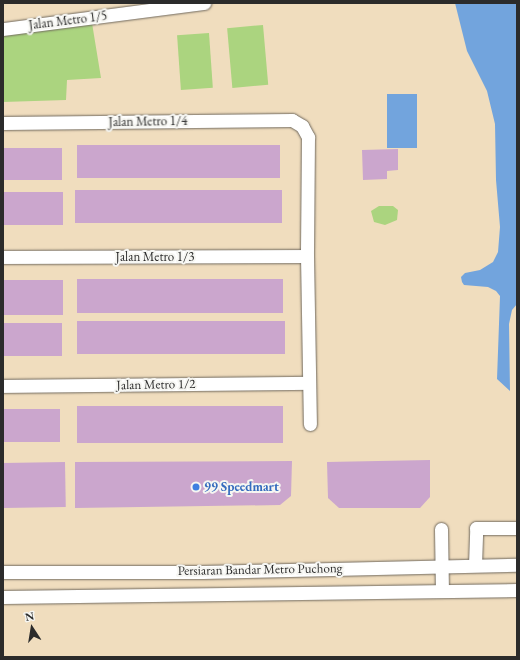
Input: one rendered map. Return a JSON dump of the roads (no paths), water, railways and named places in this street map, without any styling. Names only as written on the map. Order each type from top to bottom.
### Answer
[{"type":"street","name":"Jalan Metro 1/5","points":[[3,29],[204,3]]},
{"type":"street","name":"Jalan Metro 1/4","points":[[3,123],[292,120],[302,126],[308,137],[307,256]]},
{"type":"street","name":"Jalan Metro 1/3","points":[[3,257],[307,256]]},
{"type":"street","points":[[307,256],[310,424]]},
{"type":"street","name":"Jalan Metro 1/2","points":[[3,386],[309,383]]},
{"type":"street","points":[[475,565],[476,528],[517,528]]},
{"type":"street","points":[[441,529],[442,591]]},
{"type":"street","name":"Persiaran Bandar Metro Puchong","points":[[3,572],[202,572],[441,565],[517,565]]},
{"type":"street","name":"Persiaran Bandar Metro Puchong","points":[[3,597],[517,590]]},
{"type":"water","points":[[455,3],[517,3],[517,304],[512,310],[509,324],[510,391],[497,379],[500,296],[496,291],[488,287],[464,285],[461,277],[465,273],[480,270],[493,262],[498,252],[500,227],[496,180],[495,124],[487,91],[467,51]]},
{"type":"water","points":[[387,94],[417,94],[417,148],[387,148]]},
{"type":"place","name":"99 Speedmart","points":[[196,487]]}]
